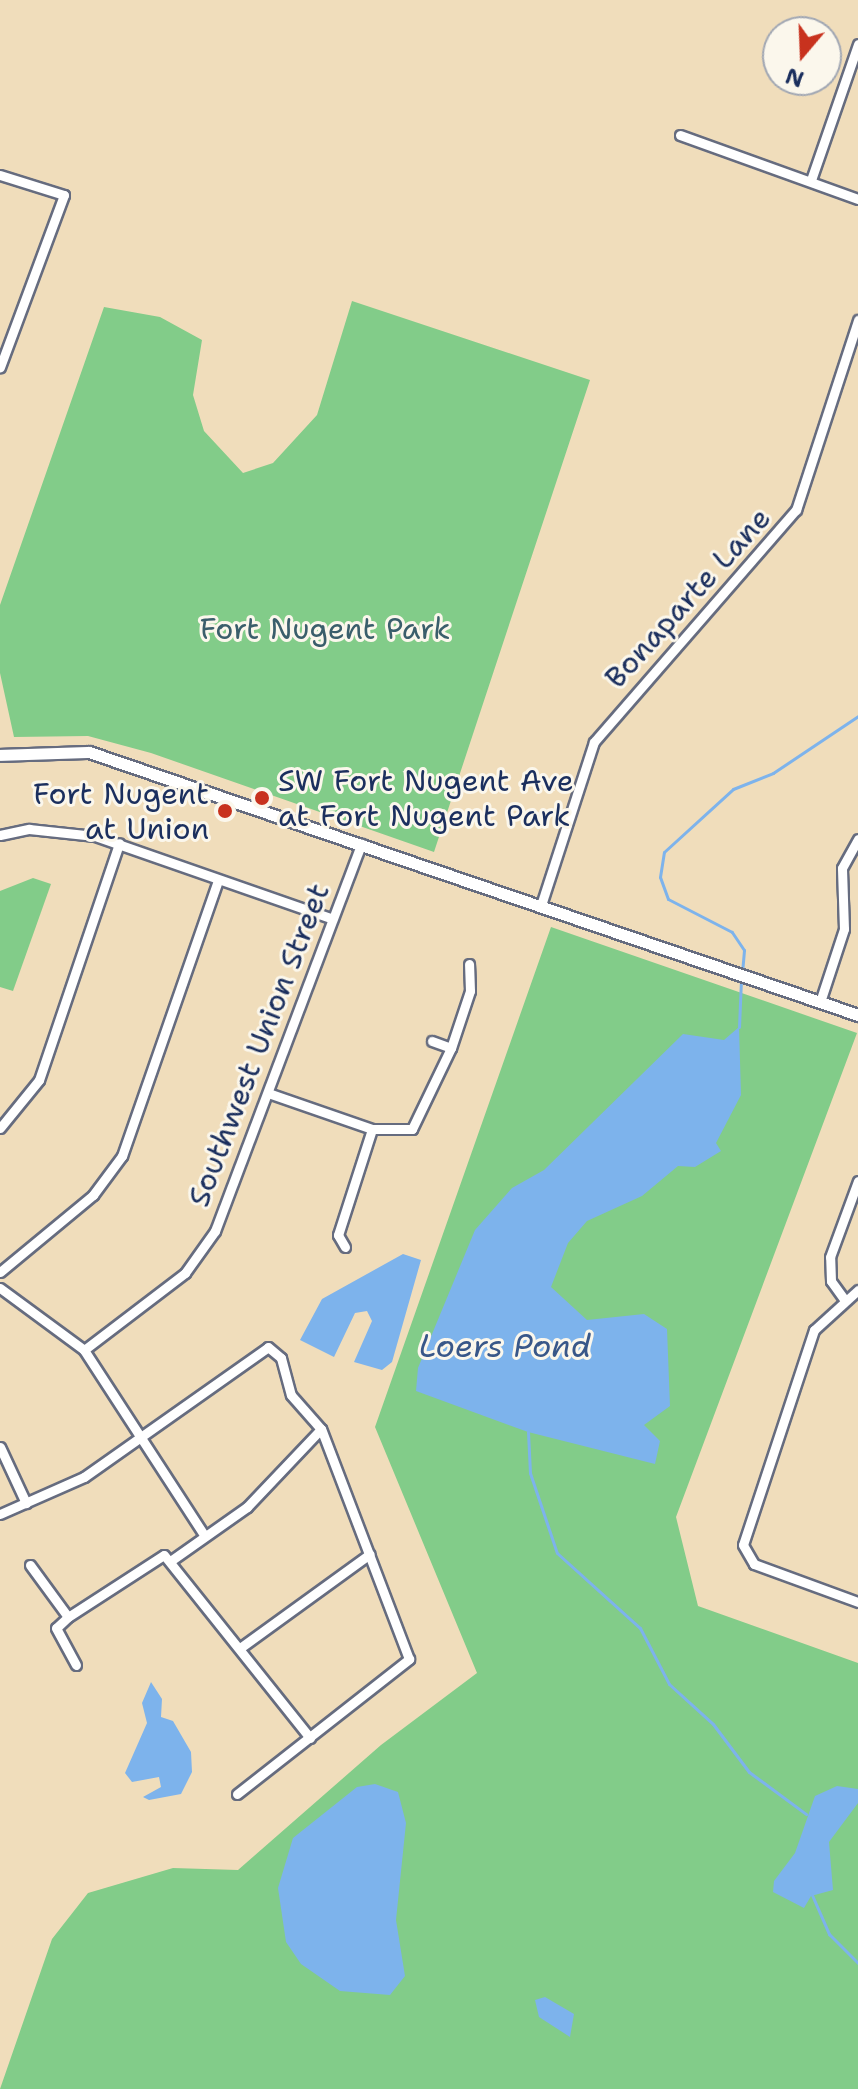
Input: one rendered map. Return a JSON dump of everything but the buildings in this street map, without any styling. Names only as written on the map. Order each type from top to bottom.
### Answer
[{"type":"street","points":[[811,180],[858,44]]},
{"type":"street","points":[[680,135],[858,199]]},
{"type":"street","points":[[0,175],[64,195],[0,367]]},
{"type":"street","name":"Bonaparte Lane","points":[[542,902],[594,742],[796,510],[858,320]]},
{"type":"street","points":[[0,755],[89,752],[542,902],[858,1015]]},
{"type":"street","points":[[0,835],[62,829],[119,843],[218,881],[331,918]]},
{"type":"street","points":[[820,1002],[844,929],[842,868],[858,839]]},
{"type":"street","points":[[0,1128],[39,1080],[119,843]]},
{"type":"street","name":"Southwest Union Street","points":[[84,1350],[185,1273],[232,1199],[331,918],[361,844]]},
{"type":"street","points":[[0,1272],[93,1195],[122,1156],[218,881]]},
{"type":"street","points":[[271,1094],[372,1129],[412,1129],[451,1048],[470,991],[469,964]]},
{"type":"street","points":[[432,1041],[451,1048]]},
{"type":"street","points":[[345,1247],[338,1235],[372,1129]]},
{"type":"street","points":[[844,1299],[831,1281],[830,1257],[858,1181]]},
{"type":"street","points":[[0,1288],[84,1350],[204,1535]]},
{"type":"street","points":[[858,1290],[844,1299],[814,1330],[743,1545],[754,1564],[858,1602]]},
{"type":"street","points":[[0,1514],[84,1477],[268,1347],[281,1358],[291,1395],[321,1429],[409,1659],[237,1794]]},
{"type":"street","points":[[172,1560],[247,1507],[321,1429]]},
{"type":"street","points":[[0,1447],[26,1503]]},
{"type":"street","points":[[240,1648],[370,1554]]},
{"type":"street","points":[[76,1665],[56,1628],[154,1556],[172,1560],[310,1738]]},
{"type":"street","points":[[30,1565],[68,1617]]},
{"type":"green space","name":"Fort Nugent Park","points":[[352,301],[590,380],[434,852],[151,753],[88,736],[14,737],[0,673],[0,605],[104,307],[160,317],[202,340],[193,395],[204,431],[243,473],[273,463],[317,415]]},
{"type":"green space","points":[[33,878],[51,884],[13,991],[0,987],[0,891]]},
{"type":"green space","points":[[551,927],[857,1033],[676,1517],[698,1606],[858,1663],[858,2089],[0,2089],[52,1939],[88,1893],[173,1868],[238,1870],[381,1745],[477,1673],[375,1427]]},
{"type":"water","name":"Loers Pond","points":[[739,1027],[741,1095],[716,1143],[721,1151],[695,1167],[678,1166],[642,1196],[587,1221],[568,1243],[551,1287],[587,1320],[644,1314],[667,1329],[670,1406],[644,1425],[660,1441],[655,1464],[528,1432],[416,1391],[418,1368],[475,1230],[512,1188],[544,1170],[683,1034],[724,1040]]},
{"type":"water","points":[[403,1254],[421,1260],[392,1362],[382,1370],[354,1362],[372,1321],[367,1311],[355,1313],[334,1357],[300,1340],[322,1299]]},
{"type":"water","points":[[151,1682],[162,1699],[161,1717],[173,1721],[191,1752],[192,1772],[181,1794],[149,1800],[143,1797],[161,1787],[159,1777],[132,1782],[125,1773],[147,1723],[142,1703]]},
{"type":"water","points":[[375,1784],[398,1792],[406,1823],[396,1920],[405,1976],[390,1995],[340,1991],[301,1964],[286,1942],[278,1888],[293,1838],[357,1787]]},
{"type":"water","points":[[837,1786],[858,1789],[858,1803],[829,1842],[833,1890],[811,1896],[804,1908],[773,1892],[774,1881],[795,1853],[815,1796]]},
{"type":"water","points":[[545,1997],[574,2014],[570,2037],[539,2017],[535,2000]]},
{"type":"waterway","points":[[742,973],[744,950],[732,932],[668,899],[660,877],[664,852],[733,789],[773,773],[858,716]]},
{"type":"waterway","points":[[739,1027],[741,980]]},
{"type":"waterway","points":[[528,1432],[530,1473],[557,1553],[640,1628],[669,1684],[713,1724],[749,1772],[806,1814]]},
{"type":"waterway","points":[[812,1895],[829,1934],[858,1963]]},
{"type":"place","name":"SW Fort Nugent Ave at Fort Nugent Park","points":[[262,798]]},
{"type":"place","name":"Fort Nugent at Union","points":[[225,811]]}]
